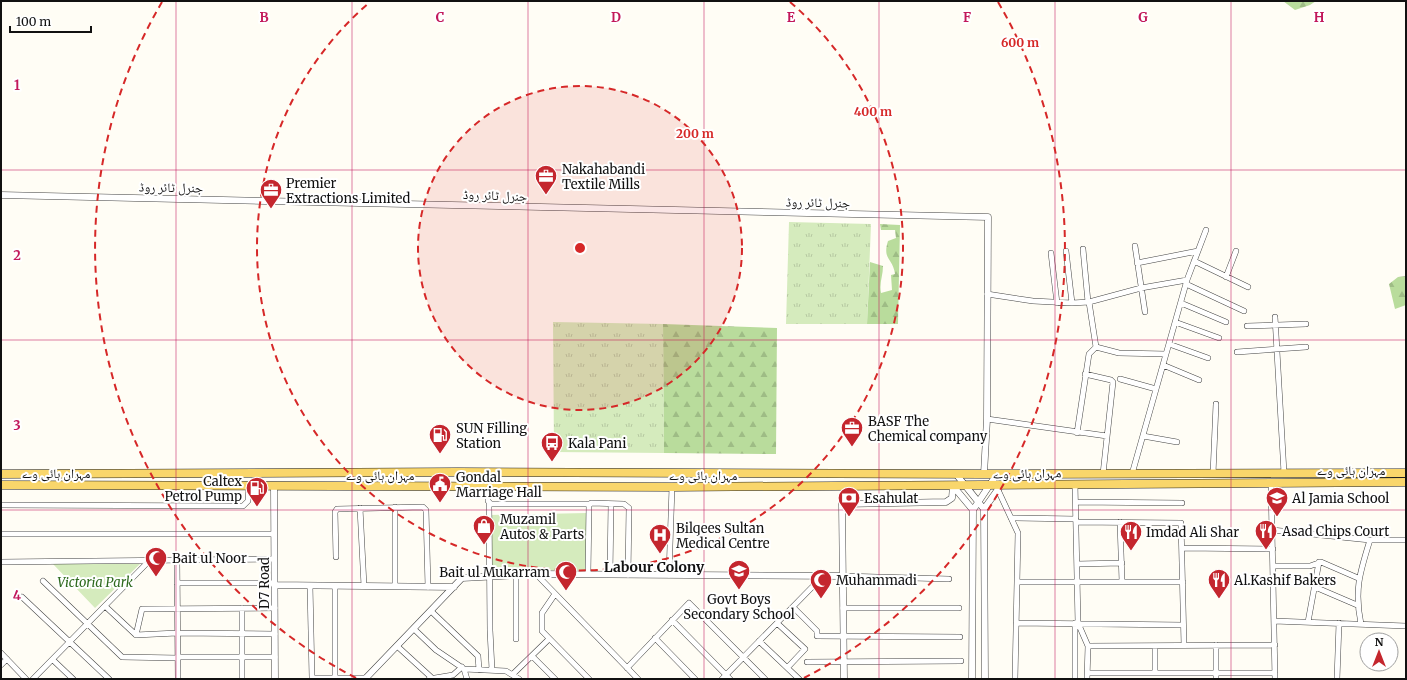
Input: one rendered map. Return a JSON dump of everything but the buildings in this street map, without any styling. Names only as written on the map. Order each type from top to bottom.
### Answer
[{"type":"main road","name":"مہران ہائی وے","points":[[1,474],[412,472],[956,474],[1406,473]]},
{"type":"main road","points":[[412,472],[412,487]]},
{"type":"main road","name":"مہران ہائی وے","points":[[1,485],[672,487],[990,485],[1000,488],[1075,484],[1406,482]]},
{"type":"street","name":"جنرل ٹائر روڈ","points":[[1,195],[380,202],[544,207],[661,208],[988,217],[987,294]]},
{"type":"street","points":[[1132,474],[1187,282],[1206,230]]},
{"type":"street","points":[[1135,246],[1144,312]]},
{"type":"street","points":[[1083,249],[1096,347]]},
{"type":"street","points":[[1066,251],[1072,303]]},
{"type":"street","points":[[1137,263],[1198,251]]},
{"type":"street","points":[[1226,277],[1236,251]]},
{"type":"street","points":[[1051,253],[1057,303]]},
{"type":"street","points":[[1194,261],[1248,287]]},
{"type":"street","points":[[984,474],[987,419],[987,294],[1057,303],[1089,302],[1141,288],[1187,282],[1244,311]]},
{"type":"street","points":[[1181,303],[1226,322]]},
{"type":"street","points":[[1275,317],[1284,473]]},
{"type":"street","points":[[1175,322],[1219,338]]},
{"type":"street","points":[[1247,326],[1306,324]]},
{"type":"street","points":[[1169,344],[1208,358]]},
{"type":"street","points":[[1096,347],[1119,353],[1166,354]]},
{"type":"street","points":[[1078,432],[1089,354],[1096,347]]},
{"type":"street","points":[[1237,352],[1306,347]]},
{"type":"street","points":[[1163,365],[1199,380]]},
{"type":"street","points":[[1085,374],[1111,380],[1113,382],[1103,474]]},
{"type":"street","points":[[1120,379],[1156,390]]},
{"type":"street","points":[[1213,474],[1216,404]]},
{"type":"street","points":[[987,419],[1106,436]]},
{"type":"street","points":[[1143,436],[1177,442]]},
{"type":"street","points":[[956,474],[984,509]]},
{"type":"street","points":[[972,679],[973,510],[998,474]]},
{"type":"street","points":[[1271,483],[1275,679]]},
{"type":"street","points":[[1075,484],[1077,564],[1075,679]]},
{"type":"street","points":[[1,505],[243,506],[248,501],[249,486]]},
{"type":"street","name":"D7 Road","points":[[274,486],[275,679]]},
{"type":"street","points":[[488,486],[492,670]]},
{"type":"street","points":[[953,486],[973,510]]},
{"type":"street","points":[[844,679],[842,504],[946,502],[952,498],[953,486]]},
{"type":"street","points":[[669,575],[672,487]]},
{"type":"street","points":[[985,679],[984,509],[1000,488]]},
{"type":"street","points":[[1000,488],[1018,533],[1015,679]]},
{"type":"street","points":[[1076,502],[1182,502]]},
{"type":"street","points":[[489,503],[624,504],[629,508],[628,575]]},
{"type":"street","points":[[588,574],[590,504]]},
{"type":"street","points":[[610,574],[611,504]]},
{"type":"street","points":[[395,507],[395,586]]},
{"type":"street","points":[[336,557],[336,510],[424,507],[426,510],[428,587]]},
{"type":"street","points":[[360,508],[364,586]]},
{"type":"street","points":[[1011,518],[1181,523],[1183,548],[1184,646]]},
{"type":"street","points":[[1120,522],[1122,582]]},
{"type":"street","points":[[1272,530],[1370,540],[1406,540]]},
{"type":"street","points":[[1,534],[274,534]]},
{"type":"street","points":[[1361,624],[1357,605],[1358,578],[1370,540]]},
{"type":"street","points":[[1183,548],[1273,549]]},
{"type":"street","points":[[1,562],[148,562],[274,559]]},
{"type":"street","points":[[177,561],[178,679]]},
{"type":"street","points":[[36,678],[148,562]]},
{"type":"street","points":[[1273,566],[1310,566],[1319,562],[1358,578]]},
{"type":"street","points":[[1308,622],[1319,562]]},
{"type":"street","points":[[1077,564],[1122,563]]},
{"type":"street","points":[[310,586],[312,678],[366,678],[462,578],[536,574],[610,574],[842,576],[949,579]]},
{"type":"street","points":[[536,574],[636,678]]},
{"type":"street","points":[[516,575],[516,639]]},
{"type":"street","points":[[672,620],[726,678],[759,641],[823,576]]},
{"type":"street","points":[[43,581],[122,657],[275,658]]},
{"type":"street","points":[[1017,582],[1183,582]]},
{"type":"street","points":[[177,583],[454,587]]},
{"type":"street","points":[[335,586],[335,678]]},
{"type":"street","points":[[1315,587],[1357,605]]},
{"type":"street","points":[[555,594],[542,613],[542,631],[589,679]]},
{"type":"street","points":[[22,597],[109,679]]},
{"type":"street","points":[[627,668],[689,603],[765,679]]},
{"type":"street","points":[[105,606],[136,635],[177,633],[275,634]]},
{"type":"street","points":[[793,607],[817,631],[817,636],[960,637]]},
{"type":"street","points":[[242,608],[242,679]]},
{"type":"street","points":[[136,635],[141,610],[275,608]]},
{"type":"street","points":[[843,608],[959,608]]},
{"type":"street","points":[[431,611],[478,656],[479,670]]},
{"type":"street","points":[[1274,621],[1406,626]]},
{"type":"street","points":[[777,623],[805,649],[788,667]]},
{"type":"street","points":[[1016,623],[1183,625]]},
{"type":"street","points":[[1076,623],[1088,646],[1087,679]]},
{"type":"street","points":[[1337,679],[1340,623]]},
{"type":"street","points":[[414,629],[436,650],[463,668],[479,670],[506,670],[519,679]]},
{"type":"street","points":[[655,638],[695,679]]},
{"type":"street","points":[[513,674],[549,639]]},
{"type":"street","points":[[759,641],[799,679]]},
{"type":"street","points":[[1216,645],[1216,679]]},
{"type":"street","points":[[1088,646],[1275,645]]},
{"type":"street","points":[[397,646],[432,678]]},
{"type":"street","points":[[1155,646],[1155,673]]},
{"type":"street","points":[[1,653],[26,679]]},
{"type":"street","points":[[532,656],[555,679]]},
{"type":"street","points":[[1,665],[7,659]]},
{"type":"street","points":[[53,660],[73,679]]},
{"type":"street","points":[[807,662],[961,661]]},
{"type":"street","points":[[428,679],[453,676],[463,668]]},
{"type":"street","points":[[463,668],[467,679]]},
{"type":"street","points":[[1088,673],[1275,673]]},
{"type":"green space","points":[[1283,1],[1316,1],[1310,5],[1295,10]]},
{"type":"green space","points":[[789,222],[871,224],[867,324],[786,324]]},
{"type":"green space","points":[[880,224],[900,225],[898,324],[867,324],[870,262],[883,266],[880,286],[881,293],[892,290],[891,275],[895,274],[887,256],[886,247],[888,241],[896,238],[895,230],[881,230]]},
{"type":"green space","points":[[1406,276],[1406,305],[1395,309],[1389,284],[1398,277]]},
{"type":"green space","points":[[553,322],[663,324],[664,453],[554,452]]},
{"type":"green space","points":[[663,324],[777,328],[776,454],[664,453]]},
{"type":"green space","points":[[586,513],[586,570],[491,571],[490,515]]},
{"type":"green space","name":"Victoria Park","points":[[53,564],[140,564],[95,608]]},
{"type":"place","name":"Nakahabandi Textile Mills","points":[[546,196]]},
{"type":"place","name":"Premier Extractions Limited","points":[[271,210]]},
{"type":"place","name":"BASF The Chemical company","points":[[852,448]]},
{"type":"place","name":"SUN Filling Station","points":[[440,454]]},
{"type":"place","name":"Kala Pani","points":[[552,462]]},
{"type":"place","name":"Gondal Marriage Hall","points":[[440,504]]},
{"type":"place","name":"Caltex Petrol Pump","points":[[257,508]]},
{"type":"place","name":"Esahulat","points":[[849,518]]},
{"type":"place","name":"Al Jamia School","points":[[1277,518]]},
{"type":"place","name":"Muzamil Autos & Parts","points":[[484,546]]},
{"type":"place","name":"Asad Chips Court","points":[[1266,550]]},
{"type":"place","name":"Imdad Ali Shar","points":[[1131,552]]},
{"type":"place","name":"Bilqees Sultan Medical Centre","points":[[660,554]]},
{"type":"place","name":"Bait ul Noor","points":[[156,578]]},
{"type":"place","name":"Govt Boys Secondary School","points":[[739,590]]},
{"type":"place","name":"Bait ul Mukarram","points":[[566,592]]},
{"type":"place","name":"Muhammadi","points":[[821,600]]},
{"type":"place","name":"Al.Kashif Bakers","points":[[1219,600]]},
{"type":"district","name":"Labour Colony","points":[[654,567]]}]
